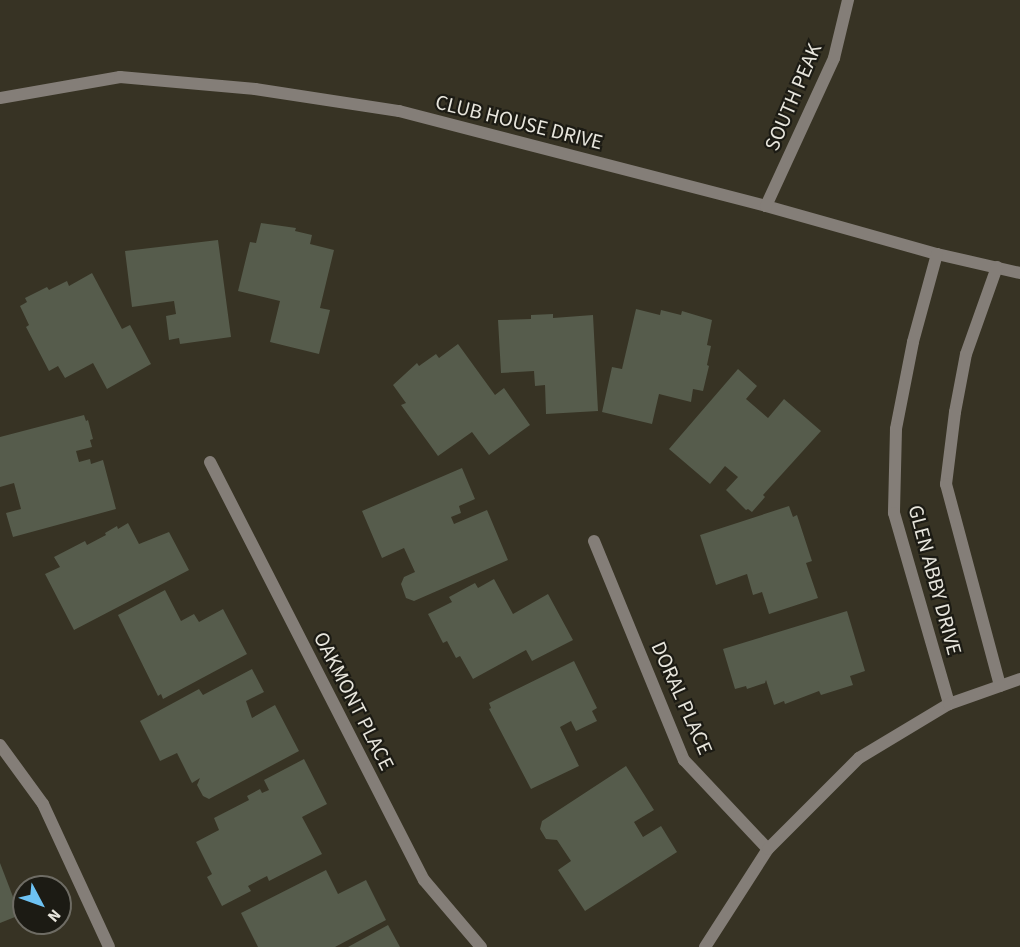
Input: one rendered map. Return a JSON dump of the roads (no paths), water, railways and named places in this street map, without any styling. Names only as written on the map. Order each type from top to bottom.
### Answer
[{"type":"street","name":"SOUTH PEAK","points":[[766,206],[834,58],[848,0]]},
{"type":"street","name":"CLUB HOUSE DRIVE","points":[[0,98],[120,77],[255,89],[399,111],[766,206],[937,254],[1020,273]]},
{"type":"street","name":"GLEN ABBY DRIVE","points":[[937,254],[913,342],[896,429],[894,513],[949,704]]},
{"type":"street","name":"GLEN ABBY DRIVE","points":[[997,267],[966,354],[955,412],[946,484],[1000,686]]},
{"type":"street","name":"OAKMONT PLACE","points":[[210,462],[424,880],[481,947]]},
{"type":"street","name":"DORAL PLACE","points":[[594,541],[684,760],[768,849]]},
{"type":"street","points":[[705,947],[768,849],[859,758],[949,704],[1020,679]]},
{"type":"street","points":[[0,745],[43,804],[108,947]]}]
